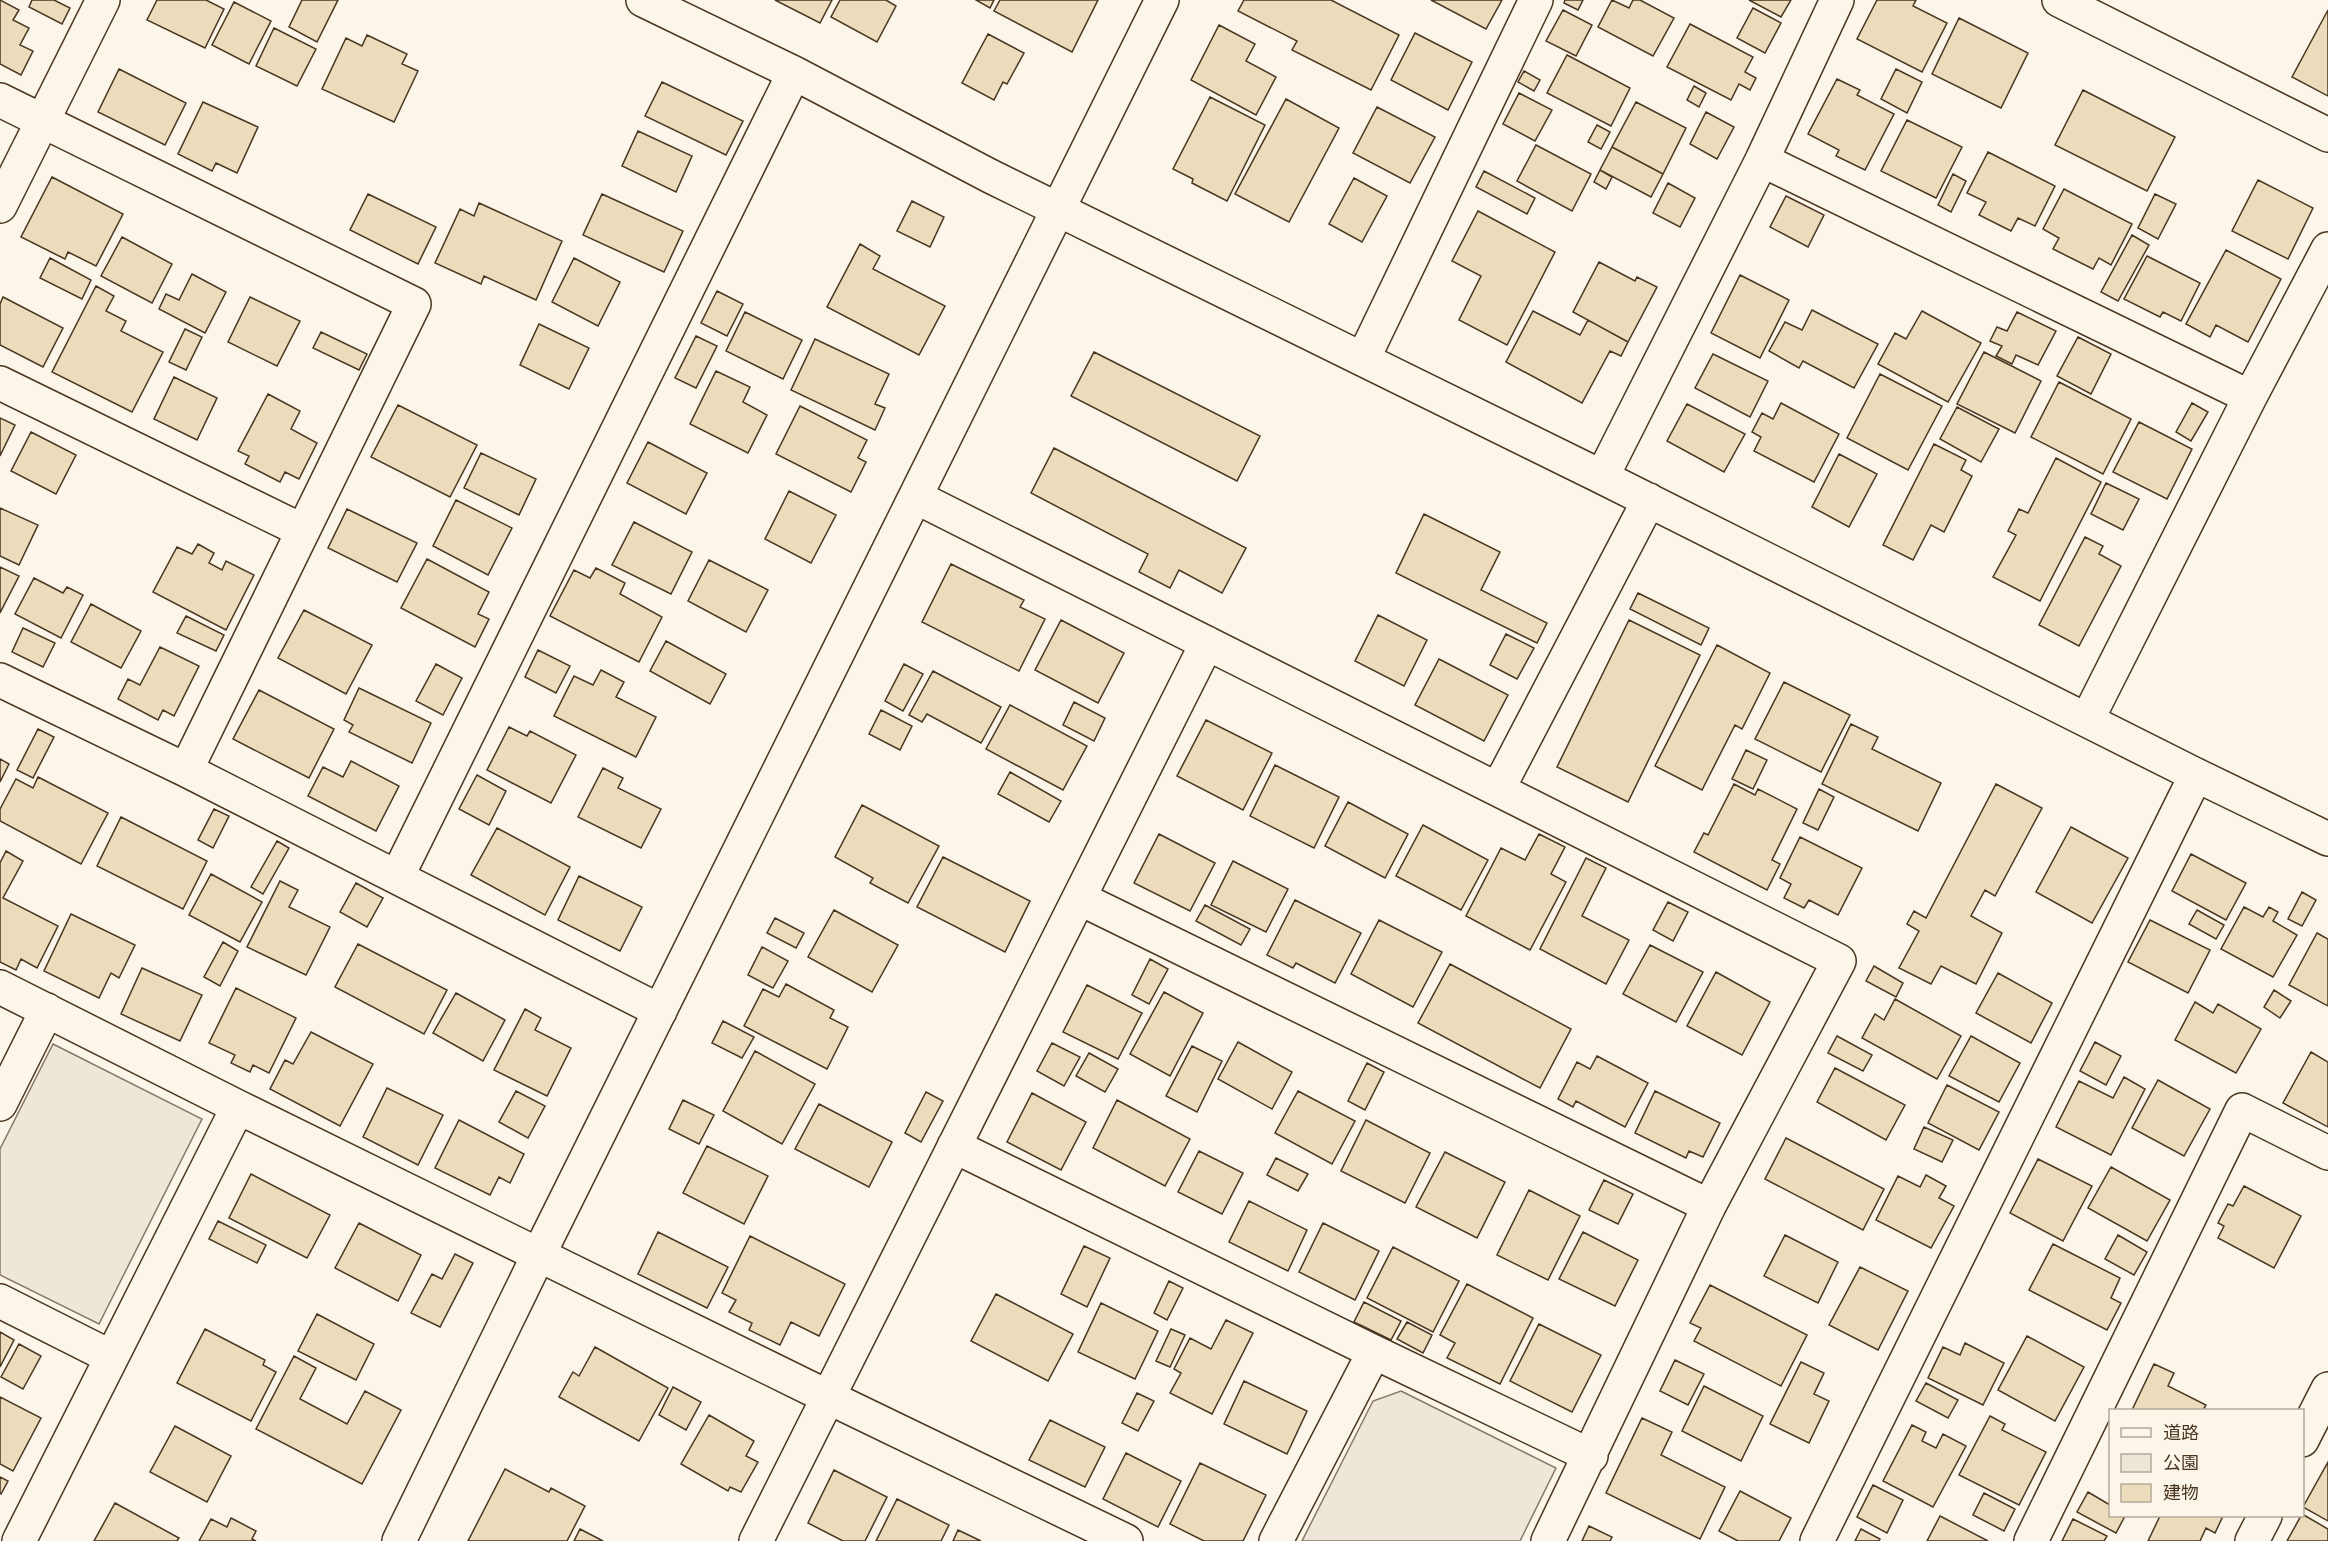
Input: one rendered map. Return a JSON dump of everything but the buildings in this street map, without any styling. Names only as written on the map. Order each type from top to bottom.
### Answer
[{"type":"street","points":[[0,206],[103,0]]},
{"type":"street","points":[[399,1541],[539,1254],[1162,0]]},
{"type":"street","points":[[1363,359],[1536,0]]},
{"type":"street","points":[[1602,477],[1761,160],[1837,0]]},
{"type":"street","points":[[2059,0],[2328,135]]},
{"type":"street","points":[[648,1],[990,176],[1649,500],[2328,839]]},
{"type":"street","points":[[397,877],[794,74]]},
{"type":"street","points":[[0,100],[414,304],[186,770]]},
{"type":"street","points":[[1761,160],[2250,398]]},
{"type":"street","points":[[2087,720],[2250,398],[2326,260]]},
{"type":"street","points":[[0,382],[303,531]]},
{"type":"street","points":[[916,497],[1839,961],[1709,1206],[1591,1456],[1548,1541]]},
{"type":"street","points":[[1498,789],[1649,500]]},
{"type":"street","points":[[756,1541],[1207,644]]},
{"type":"street","points":[[0,680],[186,770],[660,1011]]},
{"type":"street","points":[[1817,1541],[2196,775]]},
{"type":"street","points":[[1079,898],[1709,1206]]},
{"type":"street","points":[[0,987],[238,1107],[1126,1541]]},
{"type":"street","points":[[0,1104],[47,1010]]},
{"type":"street","points":[[19,1541],[238,1107]]},
{"type":"street","points":[[2031,1541],[2242,1110],[2328,1153]]},
{"type":"street","points":[[954,1146],[1591,1456]]},
{"type":"street","points":[[0,1301],[111,1357]]},
{"type":"street","points":[[1276,1541],[1374,1352]]},
{"type":"street","points":[[2304,1436],[2328,1389]]},
{"type":"street","points":[[2253,1541],[2264,1517]]},
{"type":"green space","points":[[53,1044],[202,1119],[99,1324],[0,1275],[0,1149]]},
{"type":"green space","points":[[1401,1391],[1556,1468],[1520,1541],[1302,1541],[1373,1401]]}]
